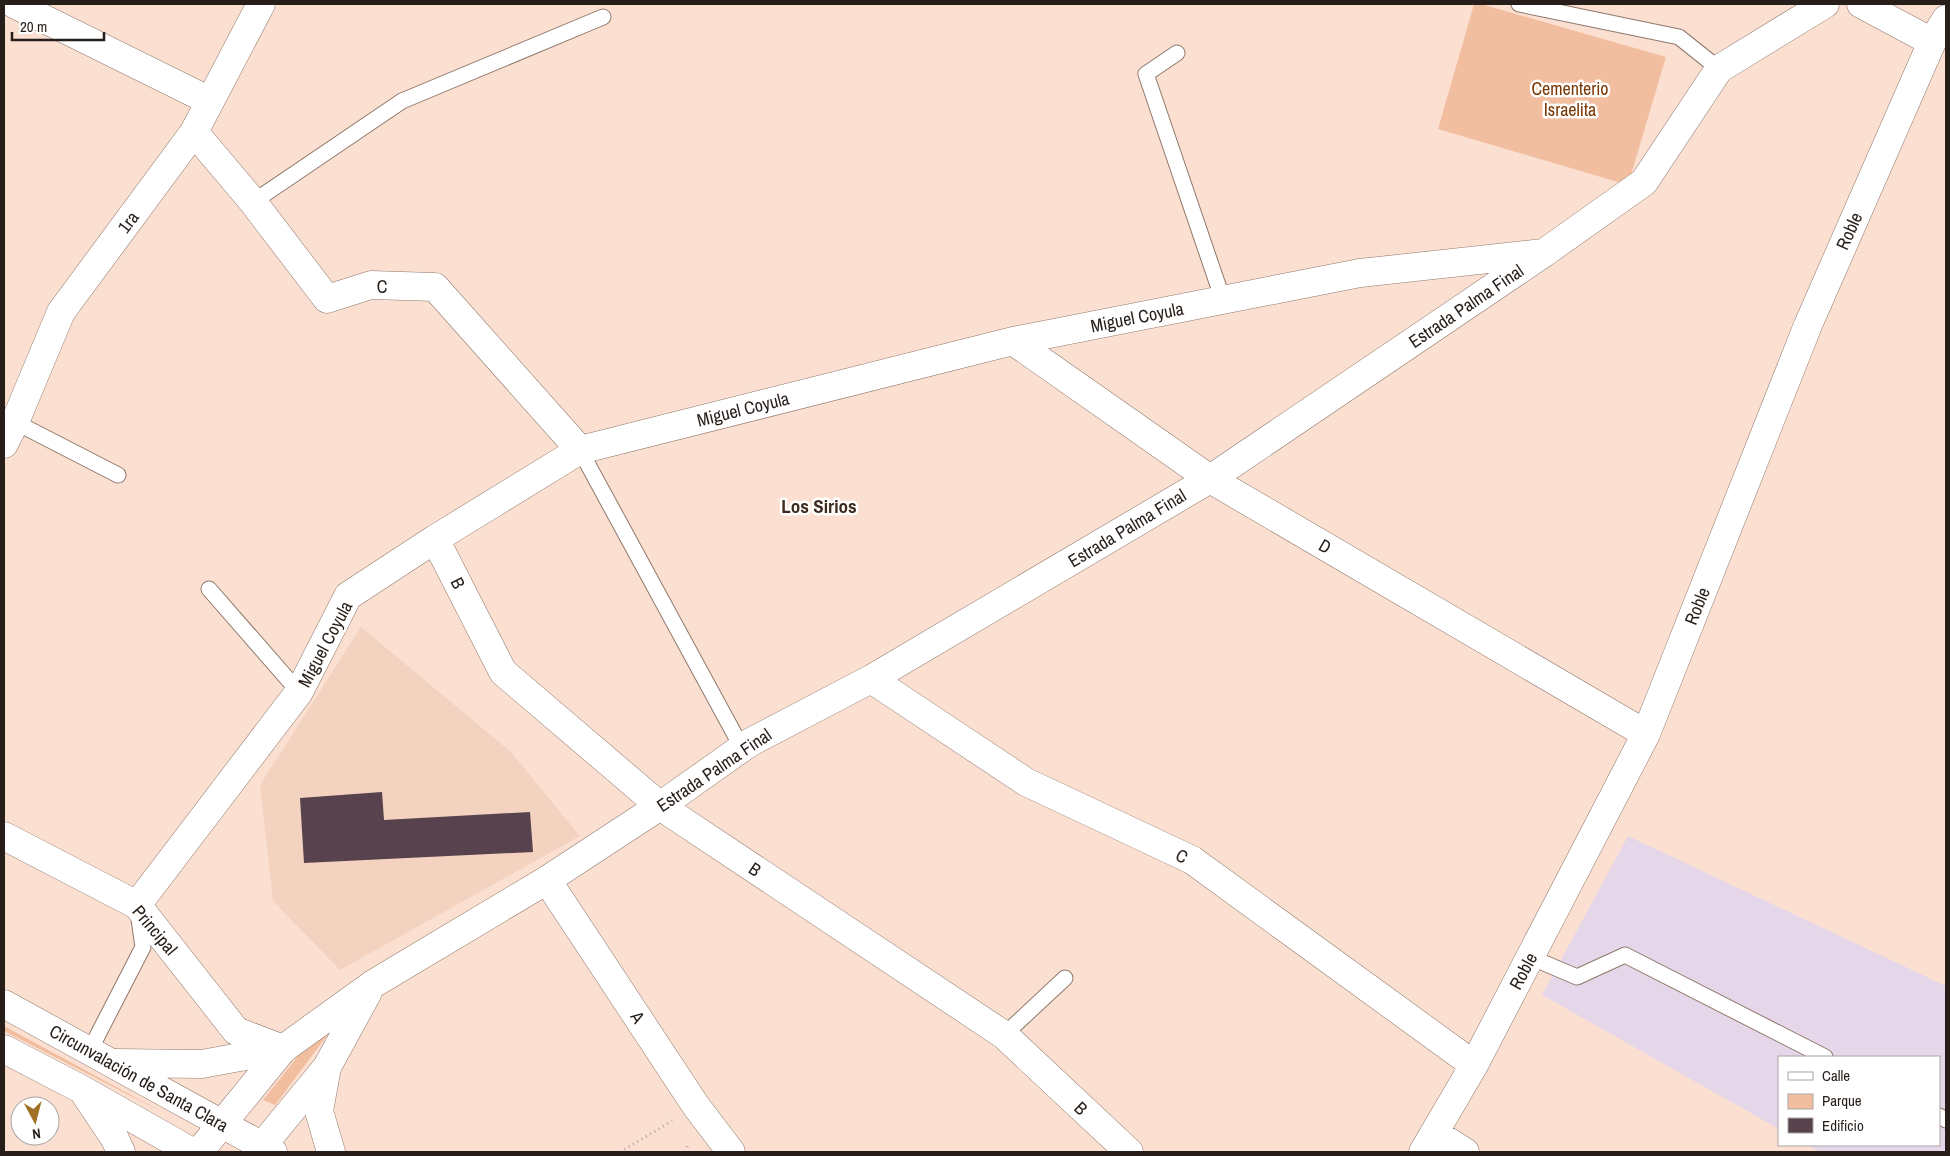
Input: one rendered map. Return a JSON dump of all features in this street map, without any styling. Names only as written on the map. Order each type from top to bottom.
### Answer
[{"type":"main road","points":[[14,4],[210,101]]},
{"type":"main road","name":"1ra","points":[[9,433],[61,312],[194,132],[261,4]]},
{"type":"main road","name":"Estrada Palma Final","points":[[284,1049],[373,984],[547,880],[660,806],[742,748],[871,679],[1210,479],[1544,253],[1644,182],[1719,69],[1826,4]]},
{"type":"main road","points":[[1861,4],[1932,42]]},
{"type":"main road","name":"Roble","points":[[1429,1143],[1474,1065],[1646,734],[1808,325],[1932,42],[1946,19]]},
{"type":"main road","name":"C","points":[[194,132],[253,202],[328,299],[371,285],[434,287],[580,450]]},
{"type":"main road","name":"Miguel Coyula","points":[[137,905],[299,692],[348,596],[435,539],[580,450],[1013,341],[1360,273],[1544,253]]},
{"type":"main road","name":"D","points":[[1013,341],[1210,479],[1646,734]]},
{"type":"main road","name":"B","points":[[435,539],[503,672],[660,806],[1004,1035],[1128,1152]]},
{"type":"main road","name":"C","points":[[871,679],[1026,782],[1192,860],[1474,1065]]},
{"type":"main road","name":"Principal","points":[[4,836],[137,905],[236,1031],[284,1049]]},
{"type":"main road","name":"A","points":[[547,880],[696,1106],[731,1152]]},
{"type":"main road","points":[[264,1150],[327,1067],[373,984]]},
{"type":"main road","name":"Circunvalación de Santa Clara","points":[[4,1004],[223,1124],[264,1150]]},
{"type":"main road","points":[[114,1063],[202,1064],[284,1049]]},
{"type":"main road","points":[[199,1152],[284,1049]]},
{"type":"main road","points":[[4,1050],[81,1089],[192,1152]]},
{"type":"main road","points":[[327,1067],[319,1110],[330,1152]]},
{"type":"main road","points":[[81,1089],[115,1139],[121,1152]]},
{"type":"main road","points":[[1429,1143],[1465,1152]]},
{"type":"lane","points":[[1519,4],[1679,37],[1719,69]]},
{"type":"lane","points":[[253,202],[402,101],[603,17]]},
{"type":"lane","points":[[1178,53],[1146,74],[1223,300]]},
{"type":"lane","points":[[9,433],[118,475]]},
{"type":"lane","points":[[580,450],[742,748]]},
{"type":"lane","points":[[209,589],[299,692]]},
{"type":"lane","points":[[90,1050],[143,947],[137,905]]},
{"type":"lane","points":[[1530,957],[1577,977],[1626,955],[1823,1056]]},
{"type":"lane","points":[[1004,1035],[1065,978]]},
{"type":"path","points":[[620,1152],[696,1106]]},
{"type":"shaded area","points":[[361,627],[511,752],[580,836],[340,970],[273,901],[260,785]]},
{"type":"shaded area","points":[[1628,836],[1946,986],[1946,1152],[1820,1152],[1809,1146],[1940,1146],[1940,1056],[1778,1056],[1778,1128],[1542,995]]},
{"type":"green space","name":"Cementerio Israelita","points":[[1474,4],[1481,4],[1666,57],[1628,185],[1438,129]]},
{"type":"green space","points":[[338,1021],[275,1105],[263,1100],[306,1046]]},
{"type":"green space","points":[[4,1026],[166,1114],[4,1031]]},
{"type":"building","points":[[382,792],[384,820],[530,812],[533,852],[304,863],[300,798]]},
{"type":"district","name":"Los Sirios","points":[[819,506]]}]
